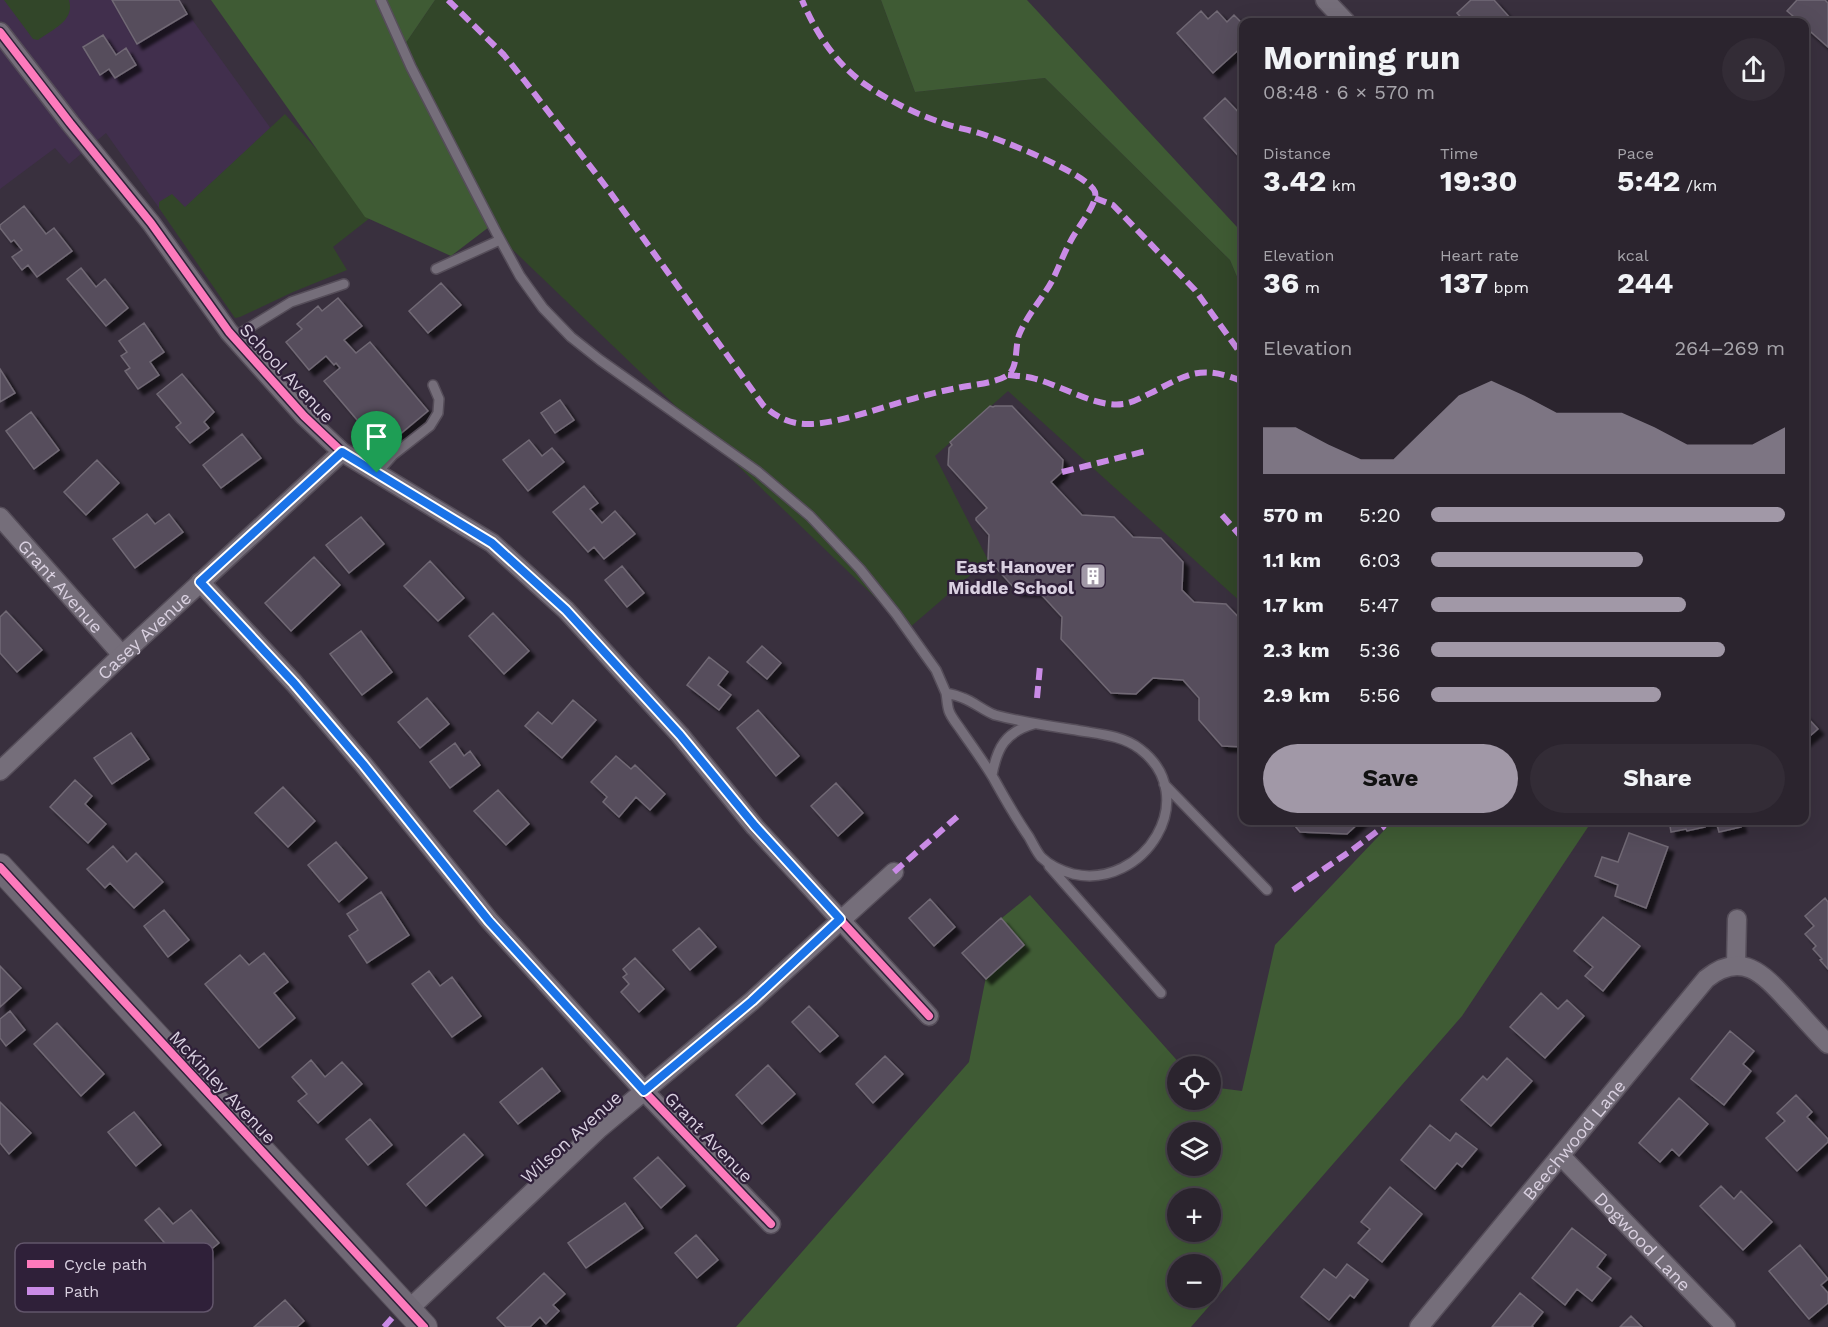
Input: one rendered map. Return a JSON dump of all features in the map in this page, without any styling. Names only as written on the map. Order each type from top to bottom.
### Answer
[{"type":"street","points":[[1325,0],[1342,18]]},
{"type":"street","name":"School Avenue","points":[[0,32],[151,223],[234,338],[304,416],[342,452],[492,543],[566,610],[680,735],[755,826],[929,1016]]},
{"type":"street","name":"Casey Avenue","points":[[0,771],[342,452]]},
{"type":"street","name":"Grant Avenue","points":[[0,517],[122,655]]},
{"type":"street","name":"Grant Avenue","points":[[200,582],[294,683],[363,764],[489,921],[644,1091],[771,1224]]},
{"type":"street","name":"McKinley Avenue","points":[[0,867],[416,1318]]},
{"type":"street","name":"Wilson Avenue","points":[[416,1318],[600,1128],[752,1001],[894,872]]},
{"type":"street","points":[[1737,919],[1736,965],[1750,968],[1767,979],[1828,1044]]},
{"type":"street","name":"Beechwood Lane","points":[[1419,1327],[1706,979],[1718,969],[1736,965]]},
{"type":"street","name":"Dogwood Lane","points":[[1561,1156],[1726,1327]]},
{"type":"lane","points":[[381,0],[411,67],[500,240],[520,276],[543,308],[571,336],[600,360],[758,472],[810,516],[860,569],[936,670],[946,693],[949,712],[992,775],[1013,813],[1042,857],[1161,993]]},
{"type":"lane","points":[[436,269],[500,240]]},
{"type":"lane","points":[[234,338],[291,302],[344,284]]},
{"type":"lane","points":[[377,473],[393,455],[430,426],[438,413],[439,399],[433,385]]},
{"type":"lane","points":[[946,693],[963,698],[993,714],[1036,724],[1114,736],[1140,749],[1159,770],[1167,798],[1166,812],[1162,827],[1152,844],[1135,860],[1109,873],[1080,875],[1053,866],[1042,857]]},
{"type":"lane","points":[[992,775],[996,754],[1003,743],[1023,727],[1036,724]]},
{"type":"lane","points":[[1164,784],[1267,890]]},
{"type":"shaded area","points":[[0,0],[178,0],[274,133],[176,232],[106,133],[69,164],[55,148],[0,189]]},
{"type":"green space","points":[[4,0],[69,0],[69,14],[61,24],[38,40],[33,39]]},
{"type":"green space","points":[[211,0],[435,0],[401,50],[489,227],[451,256],[365,217]]},
{"type":"green space","points":[[435,0],[881,0],[915,92],[1045,78],[1230,260],[1239,281],[1239,600],[1008,391],[935,456],[988,560],[908,629],[489,227],[401,50]]},
{"type":"green space","points":[[881,0],[1027,0],[1239,229],[1239,281],[1230,260],[1045,78],[915,92]]},
{"type":"green space","points":[[285,114],[375,214],[333,247],[347,270],[235,318],[159,208],[159,202],[172,194],[185,207]]},
{"type":"green space","points":[[1389,825],[1589,825],[1462,1016],[1221,1293],[1221,1254],[1167,1254],[1167,1308],[1208,1308],[1191,1327],[736,1327],[969,1062],[997,922],[1030,895],[1173,1056],[1167,1056],[1167,1110],[1221,1110],[1221,1088],[1242,1091],[1275,945]]},
{"type":"building","points":[[112,0],[179,0],[187,14],[137,44]]},
{"type":"building","points":[[1471,0],[1494,0],[1510,18],[1461,18],[1457,13]]},
{"type":"building","points":[[1797,0],[1825,0],[1828,3],[1828,47],[1809,30],[1809,18],[1795,18],[1787,11]]},
{"type":"building","points":[[1201,11],[1208,19],[1217,11],[1227,22],[1234,15],[1239,20],[1239,50],[1213,73],[1177,33]]},
{"type":"building","points":[[103,35],[116,55],[126,48],[136,65],[115,78],[109,69],[100,75],[83,47]]},
{"type":"building","points":[[1225,98],[1239,113],[1239,156],[1204,118]]},
{"type":"building","points":[[24,206],[46,234],[54,228],[72,251],[37,277],[28,265],[22,270],[12,257],[22,250],[14,240],[11,242],[0,228],[0,225]]},
{"type":"building","points":[[81,268],[96,287],[105,279],[128,308],[106,326],[67,279]]},
{"type":"building","points":[[441,283],[461,305],[428,333],[409,311]]},
{"type":"building","points":[[338,298],[362,326],[344,340],[356,353],[370,342],[428,411],[380,447],[324,381],[340,368],[336,363],[334,365],[326,356],[309,370],[286,342],[302,329],[297,324],[318,306],[322,311]]},
{"type":"building","points":[[144,323],[164,352],[150,362],[159,375],[138,389],[125,371],[130,368],[121,356],[127,352],[119,341]]},
{"type":"building","points":[[0,369],[15,393],[0,402]]},
{"type":"building","points":[[182,374],[214,412],[204,422],[209,428],[190,443],[176,427],[181,423],[157,394]]},
{"type":"building","points":[[560,400],[574,420],[555,433],[541,413]]},
{"type":"building","name":"East Hanover Middle School","points":[[990,406],[1012,406],[1063,460],[1062,472],[1051,482],[1082,515],[1114,517],[1133,537],[1161,538],[1183,562],[1182,590],[1194,602],[1226,604],[1239,618],[1239,747],[1222,746],[1199,720],[1199,698],[1183,680],[1153,678],[1136,694],[1111,693],[1061,639],[1062,617],[1038,591],[1016,590],[988,559],[989,535],[976,520],[987,508],[948,465],[949,448],[952,445],[950,442]]},
{"type":"building","points":[[31,412],[59,450],[34,469],[6,431]]},
{"type":"building","points":[[242,434],[261,458],[221,488],[203,465]]},
{"type":"building","points":[[529,440],[542,456],[552,448],[564,462],[528,491],[503,460]]},
{"type":"building","points":[[97,460],[119,483],[86,515],[64,492]]},
{"type":"building","points":[[584,486],[598,503],[590,509],[602,523],[615,511],[635,534],[604,559],[594,547],[588,552],[553,512]]},
{"type":"building","points":[[147,514],[155,524],[169,514],[183,532],[135,568],[113,539]]},
{"type":"building","points":[[361,517],[384,544],[349,573],[326,545]]},
{"type":"building","points":[[314,557],[340,585],[291,631],[265,603]]},
{"type":"building","points":[[430,561],[464,598],[438,621],[404,586]]},
{"type":"building","points":[[622,566],[644,593],[627,607],[605,580]]},
{"type":"building","points":[[6,611],[42,650],[17,672],[0,653],[0,617]]},
{"type":"building","points":[[493,613],[529,651],[504,674],[469,636]]},
{"type":"building","points":[[361,631],[392,672],[362,695],[330,654]]},
{"type":"building","points":[[762,646],[781,663],[767,679],[747,662]]},
{"type":"building","points":[[709,657],[728,672],[718,685],[731,695],[719,710],[687,685]]},
{"type":"building","points":[[427,698],[449,724],[420,748],[398,722]]},
{"type":"building","points":[[573,700],[596,720],[562,758],[525,726],[538,712],[552,724]]},
{"type":"building","points":[[758,710],[799,756],[776,776],[737,728]]},
{"type":"building","points":[[1809,719],[1818,729],[1809,737]]},
{"type":"building","points":[[131,733],[149,759],[112,784],[94,758]]},
{"type":"building","points":[[455,743],[464,756],[470,751],[480,765],[450,788],[430,762]]},
{"type":"building","points":[[616,756],[631,769],[635,765],[665,794],[650,810],[636,797],[619,817],[603,802],[607,797],[591,782]]},
{"type":"building","points":[[75,780],[92,796],[85,804],[106,824],[88,843],[50,807]]},
{"type":"building","points":[[836,783],[863,813],[838,836],[811,806]]},
{"type":"building","points":[[283,787],[315,821],[288,847],[255,813]]},
{"type":"building","points":[[498,790],[529,824],[506,845],[474,811]]},
{"type":"building","points":[[1294,825],[1357,825],[1347,834],[1300,832]]},
{"type":"building","points":[[1670,825],[1704,825],[1705,827],[1687,831],[1686,829],[1671,832]]},
{"type":"building","points":[[1717,825],[1740,825],[1741,827],[1719,832]]},
{"type":"building","points":[[1629,833],[1668,847],[1646,908],[1615,896],[1618,885],[1595,876],[1602,857],[1618,862]]},
{"type":"building","points":[[336,842],[367,878],[339,902],[308,865]]},
{"type":"building","points":[[113,846],[127,862],[136,853],[163,882],[134,908],[110,883],[105,888],[87,869]]},
{"type":"building","points":[[381,892],[409,935],[367,963],[349,936],[358,930],[347,914]]},
{"type":"building","points":[[1825,898],[1828,902],[1828,969],[1813,949],[1816,946],[1805,934],[1814,926],[1805,916]]},
{"type":"building","points":[[930,899],[955,927],[934,946],[909,918]]},
{"type":"building","points":[[164,910],[189,940],[168,957],[144,926]]},
{"type":"building","points":[[1603,917],[1640,946],[1603,991],[1585,976],[1593,967],[1574,951]]},
{"type":"building","points":[[1001,918],[1024,945],[986,979],[962,953]]},
{"type":"building","points":[[699,928],[716,947],[690,970],[673,950]]},
{"type":"building","points":[[264,953],[288,982],[274,993],[295,1018],[259,1048],[205,984],[240,955],[249,965]]},
{"type":"building","points":[[635,958],[664,989],[639,1012],[621,992],[629,984],[623,977],[627,974],[623,969]]},
{"type":"building","points":[[0,966],[21,988],[0,1007]]},
{"type":"building","points":[[429,971],[440,986],[452,977],[481,1016],[452,1037],[412,984]]},
{"type":"building","points":[[1541,993],[1558,1009],[1567,1000],[1584,1016],[1545,1058],[1510,1027]]},
{"type":"building","points":[[809,1006],[838,1036],[820,1052],[792,1022]]},
{"type":"building","points":[[10,1011],[25,1030],[6,1046],[0,1038],[0,1019]]},
{"type":"building","points":[[57,1023],[104,1074],[81,1096],[34,1044]]},
{"type":"building","points":[[1730,1031],[1754,1051],[1743,1064],[1751,1071],[1724,1105],[1691,1079]]},
{"type":"building","points":[[885,1056],[903,1074],[873,1103],[856,1084]]},
{"type":"building","points":[[1507,1058],[1532,1081],[1491,1126],[1461,1100],[1483,1076],[1487,1080]]},
{"type":"building","points":[[311,1060],[325,1077],[342,1062],[362,1084],[318,1123],[298,1101],[307,1094],[292,1077]]},
{"type":"building","points":[[768,1065],[795,1094],[762,1124],[736,1095]]},
{"type":"building","points":[[542,1068],[560,1091],[518,1124],[500,1102]]},
{"type":"building","points":[[1796,1095],[1812,1112],[1807,1117],[1828,1139],[1828,1142],[1797,1171],[1766,1138],[1785,1121],[1777,1113]]},
{"type":"building","points":[[1679,1098],[1708,1124],[1679,1156],[1672,1149],[1660,1162],[1639,1143]]},
{"type":"building","points":[[0,1102],[31,1133],[9,1154],[0,1143]]},
{"type":"building","points":[[134,1112],[161,1145],[136,1166],[108,1132]]},
{"type":"building","points":[[370,1119],[392,1145],[368,1165],[346,1139]]},
{"type":"building","points":[[1430,1125],[1450,1141],[1456,1133],[1477,1149],[1462,1167],[1457,1163],[1435,1189],[1401,1160]]},
{"type":"building","points":[[464,1134],[483,1155],[426,1206],[407,1184]]},
{"type":"building","points":[[658,1157],[685,1186],[661,1208],[634,1178]]},
{"type":"building","points":[[1721,1186],[1734,1199],[1741,1191],[1772,1222],[1743,1250],[1700,1206]]},
{"type":"building","points":[[1390,1187],[1422,1214],[1382,1262],[1358,1243],[1370,1229],[1361,1222]]},
{"type":"building","points":[[625,1203],[643,1228],[586,1268],[568,1243]]},
{"type":"building","points":[[159,1208],[173,1224],[191,1210],[219,1243],[213,1248],[213,1243],[165,1243],[145,1220]]},
{"type":"building","points":[[1572,1228],[1606,1255],[1597,1267],[1611,1278],[1592,1301],[1577,1289],[1565,1305],[1532,1278]]},
{"type":"building","points":[[696,1235],[718,1260],[697,1278],[675,1253]]},
{"type":"building","points":[[1800,1245],[1828,1279],[1821,1285],[1828,1293],[1828,1303],[1809,1319],[1769,1271]]},
{"type":"building","points":[[1347,1264],[1368,1280],[1354,1298],[1350,1295],[1329,1320],[1301,1297],[1324,1269],[1336,1278]]},
{"type":"building","points":[[544,1273],[565,1294],[553,1305],[559,1311],[546,1324],[540,1317],[530,1327],[506,1327],[497,1318]]},
{"type":"building","points":[[1520,1293],[1543,1312],[1533,1327],[1492,1327]]},
{"type":"building","points":[[285,1300],[304,1321],[297,1327],[254,1327]]},
{"type":"building","points":[[1631,1316],[1642,1327],[1620,1327]]},
{"type":"marked path","points":[[448,0],[504,55],[524,80],[610,192],[763,405],[774,414],[798,423],[825,423],[934,393],[992,382],[1004,377],[1014,366],[1022,328],[1052,281],[1069,244],[1092,207],[1095,192],[1077,176],[1042,158],[920,114],[872,89],[835,56],[813,24],[802,0]]},
{"type":"marked path","points":[[1095,198],[1113,205],[1195,290],[1239,351]]},
{"type":"marked path","points":[[1008,375],[1033,378],[1091,400],[1113,404],[1131,402],[1197,373],[1207,372],[1239,380]]},
{"type":"marked path","points":[[1062,472],[1146,451]]},
{"type":"marked path","points":[[1222,515],[1239,534]]},
{"type":"marked path","points":[[1037,698],[1040,666]]},
{"type":"marked path","points":[[894,872],[958,816]]},
{"type":"marked path","points":[[1293,890],[1384,825]]},
{"type":"marked path","points":[[384,1327],[393,1317]]},
{"type":"cycle path","points":[[0,32],[151,223],[229,332],[304,416],[342,452],[492,543],[566,610],[680,735],[755,827],[929,1016]]},
{"type":"cycle path","points":[[200,582],[294,683],[363,764],[489,920],[644,1091],[771,1224]]},
{"type":"cycle path","points":[[0,867],[424,1327]]},
{"type":"place","name":"East Hanover Middle School","points":[[1093,576]]},
{"type":"route","points":[[342,452],[377,473],[492,543],[566,610],[680,735],[755,826],[840,919],[752,1001],[644,1091],[489,921],[363,764],[294,683],[200,582],[342,452]]}]
